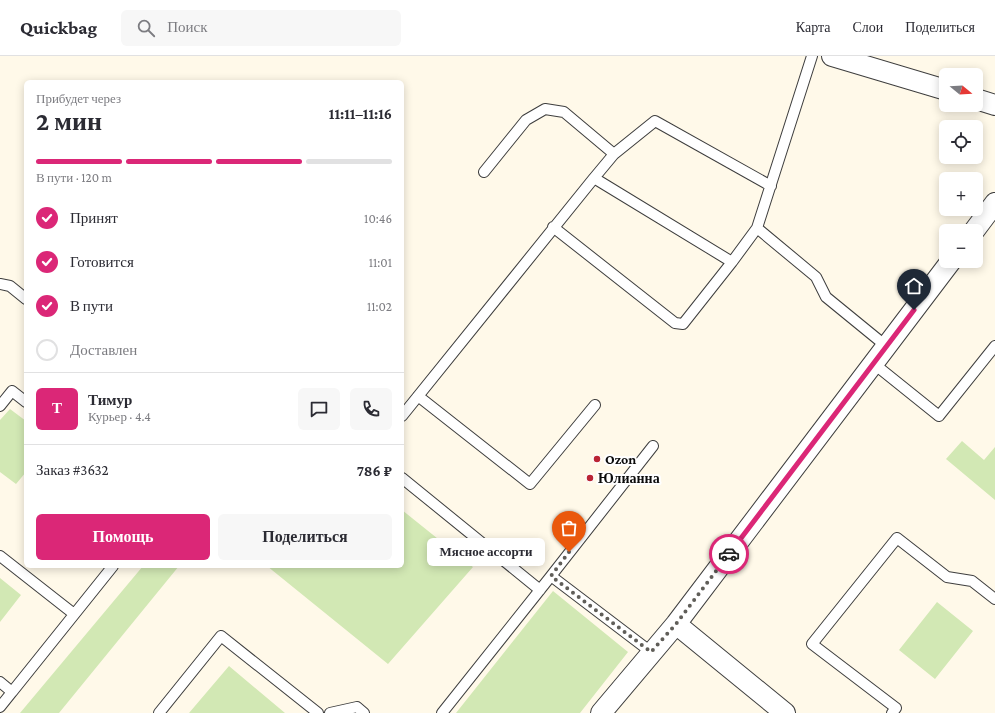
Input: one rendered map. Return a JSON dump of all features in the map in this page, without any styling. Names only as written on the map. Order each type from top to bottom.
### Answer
[{"type":"street","points":[[832,56],[939,88]]},
{"type":"street","points":[[983,101],[995,105]]},
{"type":"street","points":[[979,224],[995,203]]},
{"type":"street","points":[[601,713],[676,624],[946,268]]},
{"type":"street","points":[[676,624],[785,713]]},
{"type":"lane","points":[[553,227],[675,323],[683,324],[757,228],[812,56]]},
{"type":"lane","points":[[484,172],[526,120],[545,109],[564,112],[614,154]]},
{"type":"lane","points":[[404,414],[553,227],[614,154],[655,121],[771,186]]},
{"type":"lane","points":[[594,178],[732,262]]},
{"type":"lane","points":[[757,228],[816,277],[826,297],[886,346]]},
{"type":"lane","points":[[0,278],[24,297]]},
{"type":"lane","points":[[0,284],[10,286]]},
{"type":"lane","points":[[873,363],[939,416],[995,346]]},
{"type":"lane","points":[[0,406],[12,391],[24,400]]},
{"type":"lane","points":[[418,396],[530,484],[595,405]]},
{"type":"lane","points":[[442,713],[653,446]]},
{"type":"lane","points":[[404,480],[540,590]]},
{"type":"lane","points":[[892,713],[896,708],[812,644],[897,538],[947,577],[972,581],[995,599]]},
{"type":"lane","points":[[0,556],[74,614]]},
{"type":"lane","points":[[0,707],[111,568]]},
{"type":"lane","points":[[551,576],[651,652]]},
{"type":"lane","points":[[159,713],[221,636],[318,713]]},
{"type":"lane","points":[[0,682],[12,692]]},
{"type":"lane","points":[[330,713],[356,707],[364,713]]},
{"type":"green space","points":[[10,409],[24,420],[24,474],[16,484],[0,472],[0,420]]},
{"type":"green space","points":[[962,441],[984,460],[995,447],[995,500],[946,459]]},
{"type":"green space","points":[[404,512],[473,567],[388,664],[269,568],[404,568]]},
{"type":"green space","points":[[141,568],[177,568],[59,713],[20,713]]},
{"type":"green space","points":[[0,578],[21,595],[0,622]]},
{"type":"green space","points":[[553,591],[628,652],[580,713],[456,713]]},
{"type":"green space","points":[[937,602],[973,631],[935,679],[899,650]]},
{"type":"green space","points":[[229,666],[285,713],[189,713]]},
{"type":"way so far","points":[[569,552],[551,576],[651,652],[676,624],[729,554]]},
{"type":"place","name":"Ozon","points":[[597,459]]},
{"type":"place","name":"Юлианна","points":[[590,478]]},
{"type":"place","name":"Мясное ассорти","points":[[569,552]]},
{"type":"route","points":[[729,554],[914,310]]}]
